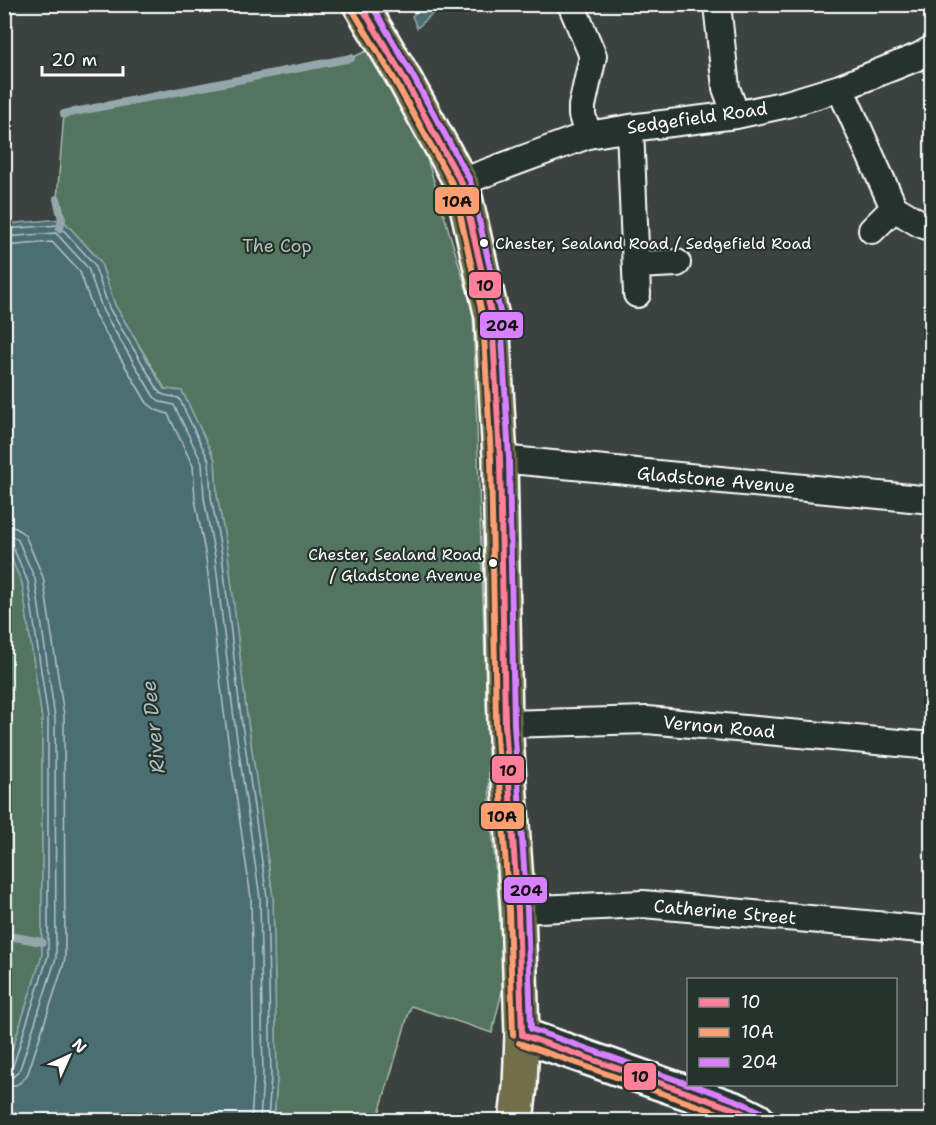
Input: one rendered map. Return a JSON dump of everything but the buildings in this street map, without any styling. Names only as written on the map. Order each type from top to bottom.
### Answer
[{"type":"main road","points":[[363,9],[462,184],[492,317],[500,459],[505,724],[518,910],[522,1035],[516,1120]]},
{"type":"street","points":[[571,4],[593,56],[582,106],[588,135]]},
{"type":"street","points":[[717,4],[726,88],[736,116]]},
{"type":"street","name":"Sedgefield Road","points":[[462,184],[480,175],[588,135],[736,116],[787,104],[840,88],[932,49]]},
{"type":"street","points":[[840,88],[894,208],[932,228]]},
{"type":"street","points":[[630,128],[637,294]]},
{"type":"street","points":[[872,230],[894,208]]},
{"type":"street","points":[[636,266],[677,263]]},
{"type":"street","name":"Gladstone Avenue","points":[[500,459],[932,500]]},
{"type":"street","name":"Vernon Road","points":[[505,724],[647,720],[932,746]]},
{"type":"street","name":"Catherine Street","points":[[518,910],[643,904],[932,930]]},
{"type":"street","points":[[522,1035],[737,1110],[757,1120]]},
{"type":"green space","name":"The Cop","points":[[371,49],[419,132],[473,311],[490,806],[505,979],[492,1033],[411,1006],[377,1120],[274,1120],[277,1078],[273,897],[246,709],[228,554],[217,496],[215,460],[182,391],[165,389],[115,305],[100,261],[62,219],[57,199],[64,114],[351,58]]},
{"type":"green space","points":[[5,544],[22,583],[42,719],[42,956],[5,1072]]},
{"type":"water","points":[[424,4],[442,5],[417,28],[412,16]]},
{"type":"water","name":"River Dee","points":[[62,219],[100,261],[115,305],[164,389],[182,391],[215,460],[217,496],[228,554],[246,709],[273,897],[277,1078],[274,1120],[5,1120],[5,1072],[42,956],[42,719],[22,583],[5,544],[5,224]]},
{"type":"waterway","points":[[64,114],[351,58]]},
{"type":"waterway","points":[[57,199],[62,219],[60,228]]},
{"type":"waterway","points":[[4,935],[42,942]]},
{"type":"transit line","name":"10","points":[[360,4],[462,184],[492,317],[500,459],[505,724],[518,910],[522,1035]]},
{"type":"transit line","name":"204","points":[[371,4],[470,180],[501,316],[509,459],[514,724],[527,909],[531,1029],[687,1084]]},
{"type":"transit line","name":"10A","points":[[352,9],[454,187],[483,318],[491,459],[496,724],[509,910],[513,1035]]},
{"type":"transit line","name":"10","points":[[522,1035],[737,1110],[757,1120]]},
{"type":"transit line","name":"10A","points":[[519,1043],[738,1120]]},
{"type":"transit line","name":"204","points":[[696,1086],[761,1112]]},
{"type":"place","name":"Chester, Sealand Road / Sedgefield Road","points":[[484,243]]},
{"type":"place","name":"Chester, Sealand Road / Gladstone Avenue","points":[[493,563]]}]
